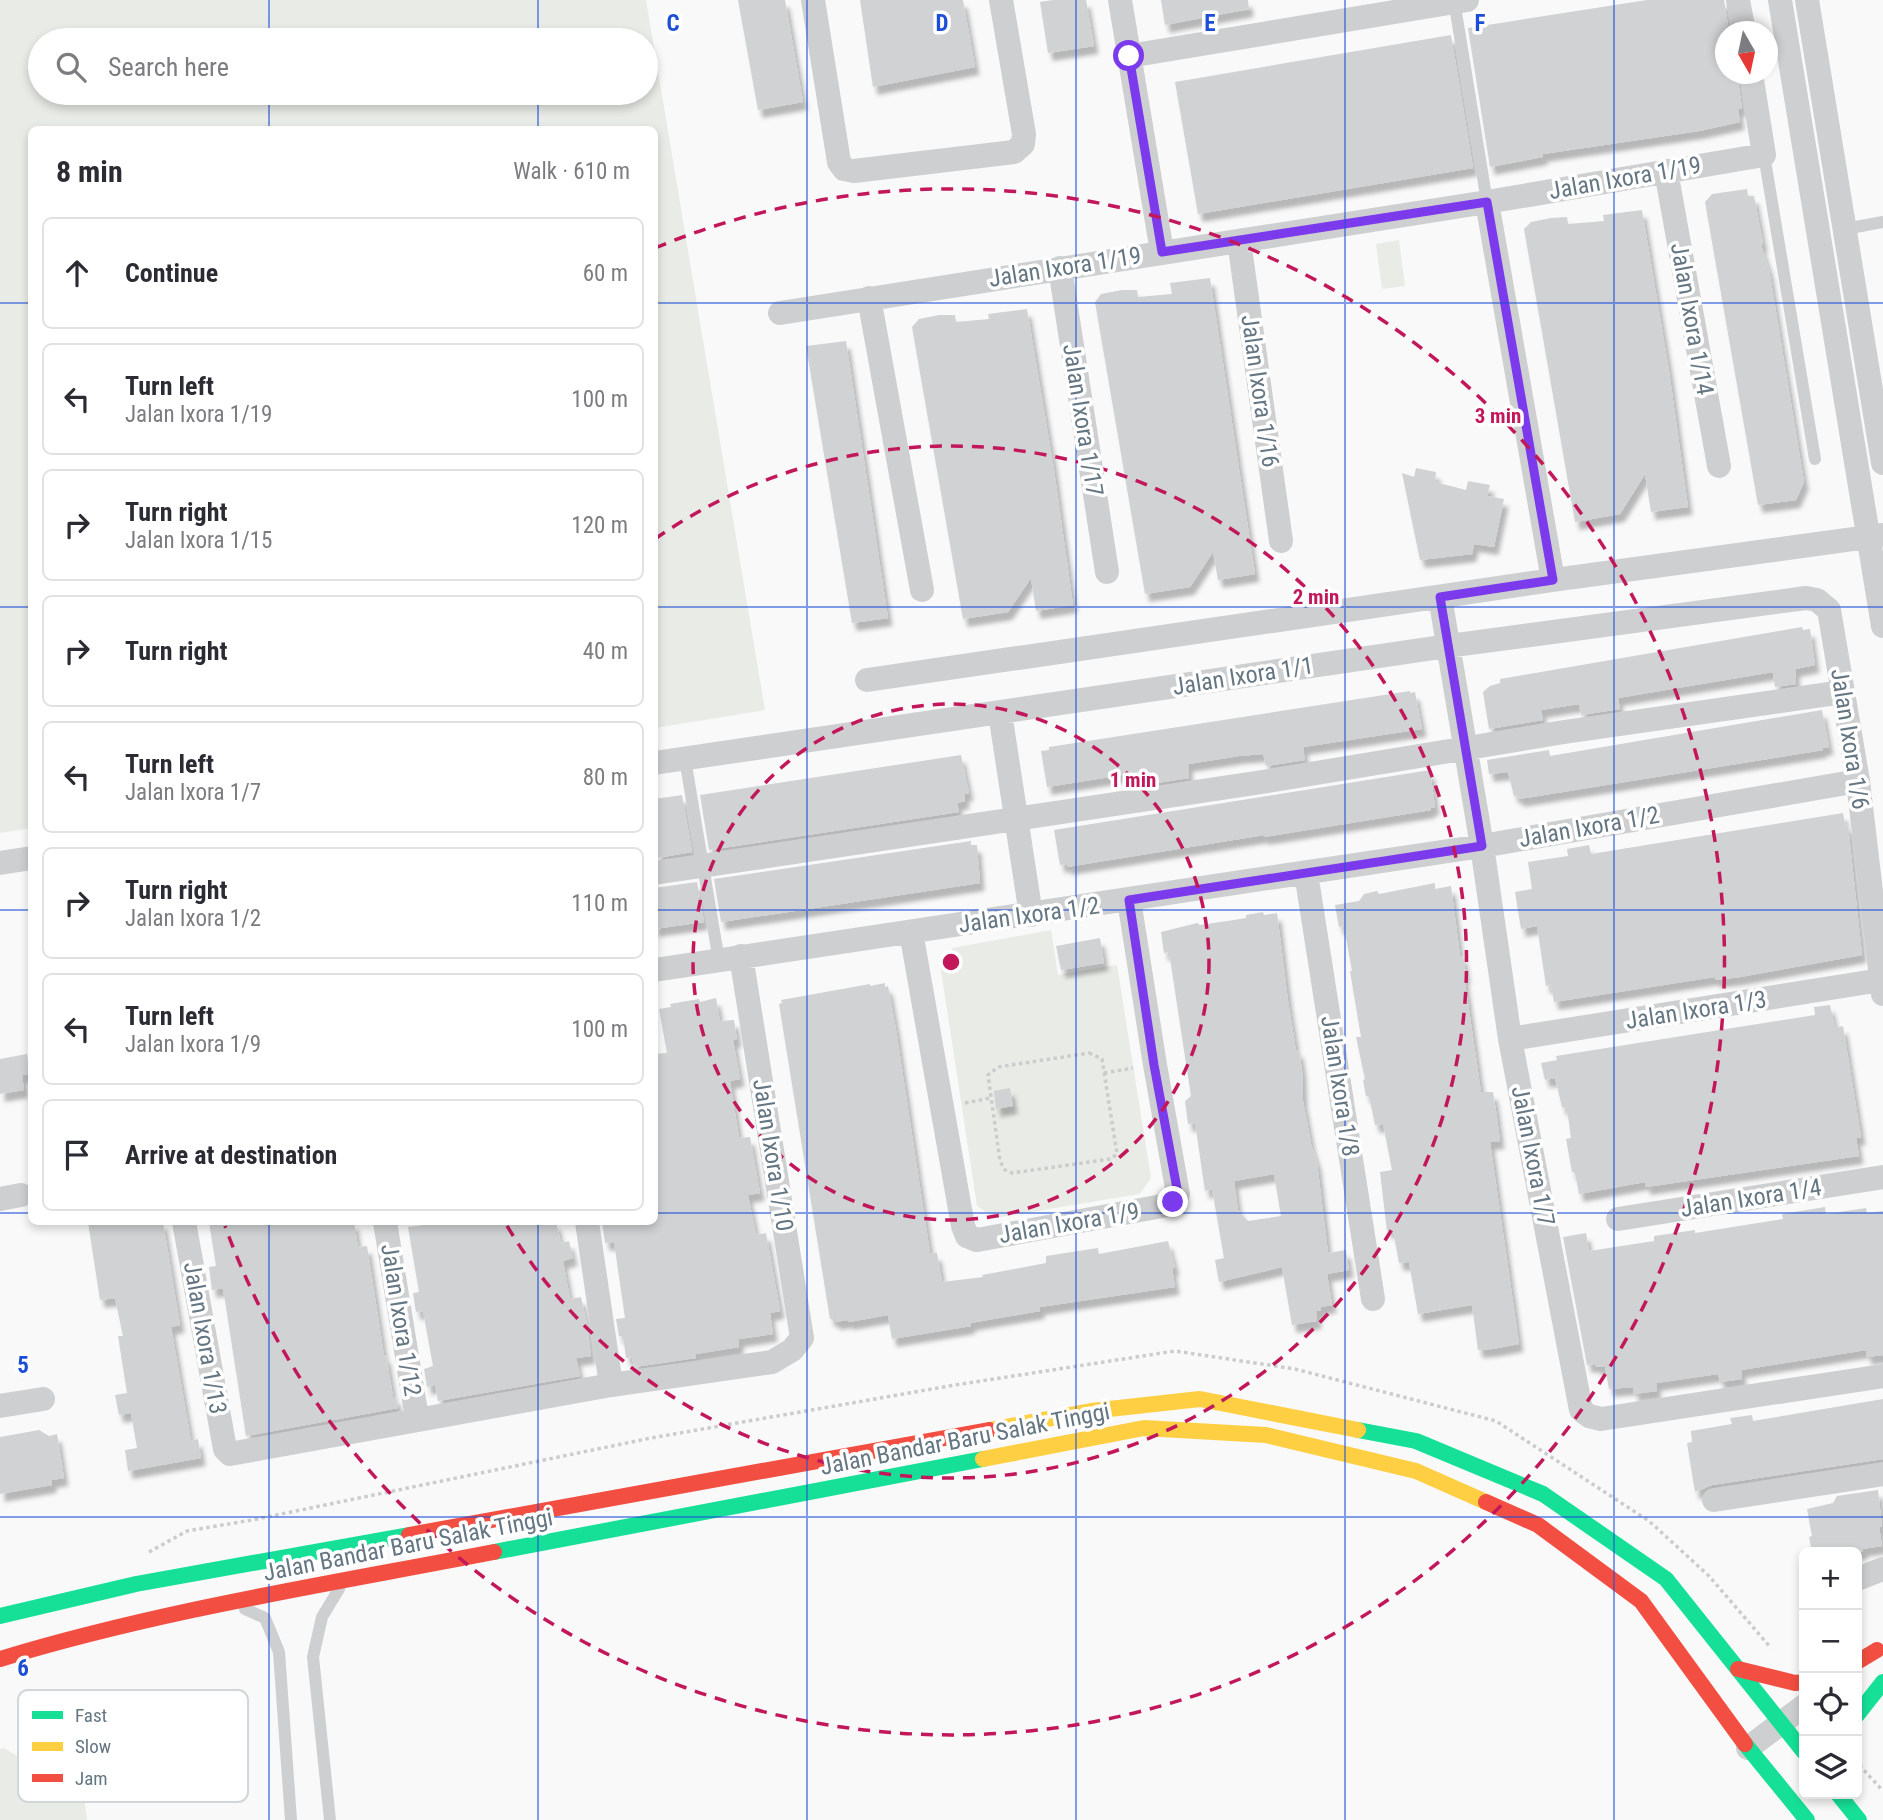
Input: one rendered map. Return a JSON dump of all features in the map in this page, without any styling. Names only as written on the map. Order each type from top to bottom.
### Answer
[{"type":"main road","name":"Jalan Bandar Baru Salak Tinggi","points":[[0,1615],[136,1584],[1091,1411],[1200,1399],[1416,1441],[1543,1494],[1666,1579],[1799,1743]]},
{"type":"main road","name":"Jalan Bandar Baru Salak Tinggi","points":[[0,1659],[75,1636],[229,1603],[1144,1429],[1266,1435],[1416,1471],[1538,1525],[1641,1601],[1748,1748],[1807,1820]]},
{"type":"main road","points":[[1738,1669],[1799,1683]]},
{"type":"main road","points":[[1862,1708],[1883,1681]]},
{"type":"main road","points":[[1843,1799],[1859,1820]]},
{"type":"street","points":[[814,0],[839,162],[844,169],[854,171],[1014,152],[1023,144],[1024,134],[1001,0]]},
{"type":"street","points":[[1120,0],[1162,252]]},
{"type":"street","points":[[1738,0],[1742,21]]},
{"type":"street","points":[[1780,0],[1876,536],[1883,626]]},
{"type":"street","points":[[1807,0],[1883,463]]},
{"type":"street","points":[[1129,56],[1459,1]]},
{"type":"street","points":[[1753,84],[1764,155]]},
{"type":"street","name":"Jalan Ixora 1/19","points":[[780,313],[1487,202],[1764,155]]},
{"type":"street","name":"Jalan Ixora 1/14","points":[[1666,171],[1719,466]]},
{"type":"street","points":[[1487,202],[1553,580]]},
{"type":"street","name":"Jalan Ixora 1/16","points":[[1239,241],[1281,541]]},
{"type":"street","name":"Jalan Ixora 1/17","points":[[1060,268],[1107,572]]},
{"type":"street","points":[[869,298],[922,590]]},
{"type":"street","points":[[867,680],[1876,536]]},
{"type":"street","name":"Jalan Ixora 1/7","points":[[1440,597],[1482,846],[1510,1039],[1581,1410],[1589,1416],[1601,1419],[1883,1376]]},
{"type":"street","name":"Jalan Ixora 1/1","points":[[658,762],[1448,646],[1806,598],[1817,600],[1829,610]]},
{"type":"street","name":"Jalan Ixora 1/6","points":[[1829,610],[1858,781],[1882,987]]},
{"type":"street","points":[[658,872],[1016,819],[1465,747],[1843,692]]},
{"type":"street","points":[[1000,713],[1031,915]]},
{"type":"street","name":"Jalan Ixora 1/2","points":[[658,969],[1482,846],[1858,781]]},
{"type":"street","points":[[0,863],[28,859]]},
{"type":"street","name":"Jalan Ixora 1/8","points":[[1306,873],[1373,1300]]},
{"type":"street","name":"Jalan Ixora 1/9","points":[[911,932],[941,1108],[967,1236],[977,1240],[1173,1202],[1178,1194],[1154,1065],[1129,900]]},
{"type":"street","name":"Jalan Ixora 1/10","points":[[611,1385],[772,1362],[792,1350],[802,1338],[730,959]]},
{"type":"street","name":"Jalan Ixora 1/3","points":[[1510,1039],[1882,987]]},
{"type":"street","name":"Jalan Ixora 1/4","points":[[1618,1219],[1883,1177]]},
{"type":"street","name":"Jalan Ixora 1/13","points":[[185,1225],[225,1449],[230,1454],[417,1418]]},
{"type":"street","name":"Jalan Ixora 1/12","points":[[385,1225],[417,1418]]},
{"type":"street","points":[[417,1418],[611,1385],[587,1225]]},
{"type":"street","points":[[0,1406],[43,1399]]},
{"type":"street","points":[[1714,1500],[1883,1474]]},
{"type":"street","points":[[1862,1577],[1883,1569]]},
{"type":"street","points":[[1862,1697],[1883,1681]]},
{"type":"street","points":[[1748,1748],[1799,1710]]},
{"type":"street","points":[[1769,1773],[1799,1751]]},
{"type":"lane","points":[[1459,1],[1487,202]]},
{"type":"lane","points":[[1764,155],[1815,459]]},
{"type":"lane","points":[[1844,229],[1883,222]]},
{"type":"lane","points":[[685,758],[703,866],[730,959]]},
{"type":"lane","points":[[330,1820],[313,1657],[322,1617],[345,1580]]},
{"type":"lane","points":[[229,1603],[265,1618],[279,1653],[291,1820]]},
{"type":"path","points":[[1088,1053],[1102,1059],[1104,1073],[1117,1154],[1111,1159],[1012,1173],[1005,1170],[1000,1161],[989,1089],[988,1075],[991,1070],[1088,1053]]},
{"type":"path","points":[[1104,1073],[1154,1065]]},
{"type":"path","points":[[1862,1768],[1883,1791]]},
{"type":"shaded area","points":[[0,0],[646,0],[651,28],[28,28],[28,105],[658,105],[658,72],[765,710],[658,728],[658,126],[28,126],[28,829],[0,833]]},
{"type":"shaded area","points":[[1399,240],[1405,286],[1382,289],[1376,244]]},
{"type":"shaded area","points":[[1051,930],[1058,975],[1117,965],[1151,1178],[1140,1194],[995,1218],[977,1206],[940,964],[953,948]]},
{"type":"shaded area","points":[[4,1748],[18,1757],[18,1802],[85,1802],[87,1820],[0,1820],[0,1749]]},
{"type":"building","points":[[738,0],[785,0],[803,102],[758,110]]},
{"type":"building","points":[[860,0],[963,0],[975,67],[873,87]]},
{"type":"building","points":[[1086,0],[1094,46],[1048,53],[1040,2]]},
{"type":"building","points":[[1161,0],[1248,0],[1249,9],[1165,25]]},
{"type":"building","points":[[1647,0],[1724,0],[1727,21],[1715,21],[1715,84],[1738,84],[1742,109],[1738,109],[1740,122],[1699,131],[1543,154],[1543,157],[1490,167],[1468,28]]},
{"type":"building","points":[[1451,35],[1473,168],[1198,214],[1175,82]]},
{"type":"building","points":[[1747,189],[1748,196],[1754,196],[1763,244],[1761,245],[1769,270],[1804,482],[1796,500],[1758,505],[1705,202],[1712,194]]},
{"type":"building","points":[[1642,210],[1688,507],[1651,512],[1645,474],[1620,514],[1575,522],[1524,229],[1531,222],[1551,218],[1567,217],[1568,224],[1604,221],[1603,215]]},
{"type":"building","points":[[1210,278],[1255,574],[1218,580],[1213,552],[1190,587],[1145,594],[1095,302],[1101,294],[1122,290],[1137,290],[1138,297],[1172,294],[1170,283]]},
{"type":"building","points":[[1027,309],[1073,605],[1036,611],[1031,578],[1008,612],[963,619],[912,327],[919,319],[939,315],[955,315],[956,322],[989,319],[988,314]]},
{"type":"building","points":[[846,341],[888,618],[852,623],[806,346]]},
{"type":"building","points":[[1416,468],[1436,472],[1435,482],[1466,490],[1468,481],[1490,485],[1487,496],[1504,499],[1494,547],[1474,544],[1472,554],[1420,560],[1402,473],[1414,477]]},
{"type":"building","points":[[1802,627],[1803,630],[1810,629],[1815,665],[1795,669],[1796,684],[1775,687],[1773,672],[1618,698],[1620,709],[1581,715],[1579,704],[1541,710],[1543,720],[1489,729],[1483,692],[1500,683],[1500,679]]},
{"type":"building","points":[[1415,692],[1422,729],[1303,747],[1305,760],[1266,766],[1263,754],[1239,756],[1188,764],[1189,778],[1150,784],[1147,771],[1047,787],[1041,751],[1049,750],[1049,747]]},
{"type":"building","points":[[1822,710],[1829,747],[1822,748],[1823,750],[1519,799],[1518,795],[1514,796],[1508,772],[1489,774],[1487,760],[1549,750],[1550,756]]},
{"type":"building","points":[[961,755],[969,793],[964,794],[965,801],[957,803],[959,812],[709,850],[700,795]]},
{"type":"building","points":[[1430,770],[1435,807],[1430,808],[1431,810],[1067,867],[1067,864],[1060,865],[1054,830]]},
{"type":"building","points":[[682,795],[692,852],[658,858],[658,798]]},
{"type":"building","points":[[1843,813],[1848,826],[1862,955],[1740,977],[1715,980],[1715,977],[1554,1002],[1551,985],[1546,986],[1537,926],[1521,929],[1515,892],[1532,889],[1528,862],[1568,856],[1567,849],[1589,845],[1591,854]]},
{"type":"building","points":[[971,841],[971,845],[977,845],[980,883],[721,922],[714,879]]},
{"type":"building","points":[[697,882],[704,922],[658,928],[658,887]]},
{"type":"building","points":[[1435,883],[1435,889],[1451,886],[1481,1092],[1493,1092],[1500,1141],[1490,1142],[1519,1344],[1492,1349],[1478,1350],[1472,1305],[1418,1314],[1409,1262],[1399,1263],[1393,1230],[1387,1231],[1380,1172],[1392,1170],[1383,1124],[1375,1125],[1369,1096],[1366,1096],[1356,1037],[1361,1037],[1352,971],[1344,926],[1339,927],[1335,905],[1359,901],[1364,894],[1377,891],[1379,894]]},
{"type":"building","points":[[1277,913],[1288,1001],[1302,1071],[1303,1101],[1317,1163],[1328,1253],[1346,1250],[1349,1270],[1327,1274],[1332,1305],[1316,1311],[1317,1321],[1292,1325],[1282,1267],[1219,1282],[1215,1260],[1224,1258],[1212,1189],[1205,1191],[1195,1123],[1188,1124],[1185,1101],[1191,1096],[1169,952],[1164,953],[1161,932],[1197,923],[1200,925],[1246,918],[1246,915]],"holes":[[[1274,1174],[1281,1216],[1248,1221],[1238,1210],[1234,1181]]]},
{"type":"building","points":[[1100,938],[1104,963],[1061,970],[1056,946]]},
{"type":"building","points":[[885,983],[885,987],[888,986],[896,1030],[930,1253],[937,1253],[942,1282],[983,1277],[982,1275],[1046,1263],[1046,1256],[1098,1248],[1099,1254],[1168,1241],[1175,1268],[1172,1268],[1175,1287],[1040,1307],[1040,1311],[970,1323],[971,1326],[892,1339],[888,1315],[849,1322],[835,1322],[835,1319],[830,1319],[779,1004],[782,1003],[781,1000]]},
{"type":"building","points":[[716,998],[720,1021],[734,1020],[737,1040],[733,1040],[740,1079],[730,1081],[739,1138],[750,1137],[760,1193],[748,1195],[756,1235],[766,1233],[780,1311],[770,1313],[773,1334],[739,1339],[739,1347],[696,1354],[696,1358],[634,1367],[632,1357],[626,1358],[623,1336],[619,1336],[616,1319],[625,1318],[614,1242],[605,1243],[602,1225],[658,1225],[658,1054],[667,1053],[659,1009],[671,1007],[670,1004],[699,999],[700,1002]]},
{"type":"building","points":[[1830,1005],[1835,1028],[1843,1026],[1861,1137],[1856,1138],[1859,1156],[1646,1187],[1645,1182],[1579,1194],[1566,1139],[1571,1138],[1567,1109],[1562,1107],[1555,1078],[1545,1080],[1541,1063],[1557,1060],[1556,1056],[1815,1015],[1814,1007]]},
{"type":"building","points":[[27,1054],[28,1074],[22,1075],[24,1090],[0,1094],[0,1059]]},
{"type":"building","points":[[1010,1088],[1013,1106],[996,1109],[994,1091]]},
{"type":"building","points":[[1825,1207],[1826,1214],[1866,1208],[1867,1213],[1883,1211],[1883,1355],[1867,1357],[1866,1350],[1741,1370],[1742,1379],[1720,1382],[1718,1374],[1656,1383],[1657,1391],[1634,1394],[1633,1387],[1609,1389],[1605,1366],[1587,1365],[1563,1237],[1586,1233],[1589,1251],[1654,1241],[1654,1236],[1695,1230],[1695,1233],[1783,1219],[1782,1214]]},
{"type":"building","points":[[88,1225],[163,1225],[180,1325],[171,1327],[191,1441],[198,1439],[201,1458],[128,1471],[125,1450],[137,1448],[131,1413],[119,1415],[115,1395],[127,1393],[118,1336],[123,1336],[115,1298],[100,1300]]},
{"type":"building","points":[[209,1225],[354,1225],[358,1247],[367,1246],[384,1356],[386,1355],[393,1397],[396,1397],[398,1408],[246,1436],[223,1288],[212,1290],[209,1267],[216,1266]]},
{"type":"building","points":[[557,1225],[561,1243],[569,1241],[573,1258],[563,1261],[570,1299],[581,1297],[587,1324],[591,1356],[576,1358],[580,1376],[438,1401],[435,1385],[427,1387],[424,1369],[433,1366],[423,1311],[416,1312],[413,1293],[419,1292],[408,1227]]},
{"type":"building","points":[[1883,1399],[1883,1459],[1712,1485],[1695,1492],[1687,1443],[1692,1442],[1691,1431],[1732,1424],[1730,1418],[1752,1415],[1753,1421]]},
{"type":"building","points":[[39,1430],[49,1436],[57,1434],[64,1478],[52,1480],[52,1485],[0,1494],[0,1437]]},
{"type":"building","points":[[1878,1490],[1882,1546],[1862,1549],[1811,1547],[1809,1537],[1812,1536],[1807,1509],[1833,1503],[1837,1496]]},
{"type":"traffic: fast","points":[[1358,1430],[1416,1441],[1543,1494],[1666,1579],[1799,1746]]},
{"type":"traffic: fast","points":[[494,1552],[983,1459]]},
{"type":"traffic: fast","points":[[0,1616],[136,1584],[409,1535]]},
{"type":"traffic: fast","points":[[1862,1709],[1883,1682]]},
{"type":"traffic: fast","points":[[1745,1744],[1807,1820]]},
{"type":"traffic: fast","points":[[1842,1799],[1859,1820]]},
{"type":"traffic: slow","points":[[989,1430],[1091,1411],[1200,1399],[1358,1430]]},
{"type":"traffic: slow","points":[[983,1459],[1144,1428],[1266,1435],[1416,1471],[1486,1502]]},
{"type":"traffic: jam","points":[[409,1535],[989,1430]]},
{"type":"traffic: jam","points":[[1486,1502],[1538,1525],[1641,1601],[1745,1744]]},
{"type":"traffic: jam","points":[[0,1659],[184,1612],[494,1552]]},
{"type":"traffic: jam","points":[[1862,1659],[1877,1650]]},
{"type":"traffic: jam","points":[[1738,1669],[1799,1683]]},
{"type":"route","points":[[1129,56],[1162,252],[1487,202],[1553,580],[1440,597],[1482,846],[1129,900],[1154,1065],[1178,1194],[1173,1202]]}]
